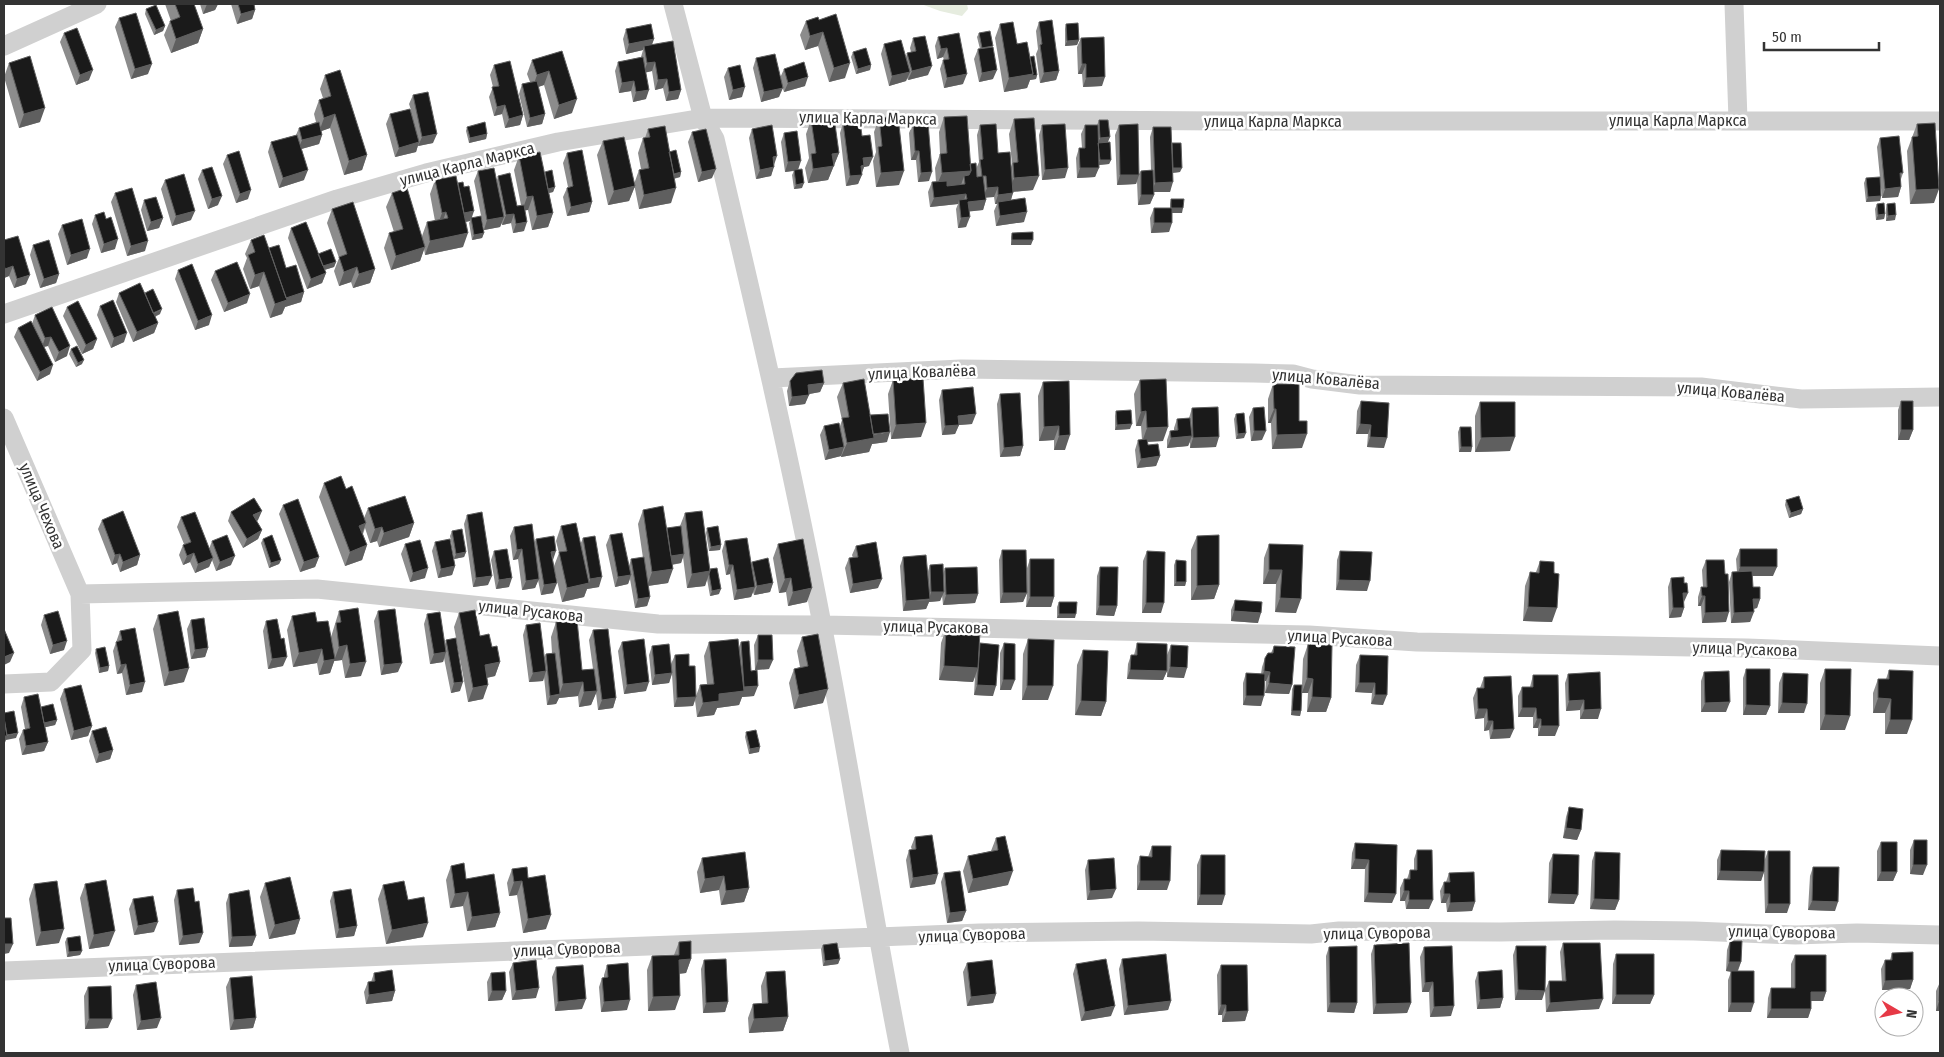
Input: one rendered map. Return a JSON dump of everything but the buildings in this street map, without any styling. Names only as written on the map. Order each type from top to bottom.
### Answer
[{"type":"street","points":[[4,46],[97,4]]},
{"type":"street","points":[[673,4],[703,118],[715,139],[772,378],[823,625],[877,937],[900,1053]]},
{"type":"street","points":[[1734,4],[1738,120]]},
{"type":"street","name":"улица Карла Маркса","points":[[4,314],[328,202],[426,173],[558,142],[703,118],[1227,121],[1940,121]]},
{"type":"street","name":"улица Ковалёва","points":[[772,378],[961,369],[1254,373],[1293,374],[1312,379],[1360,385],[1701,387],[1801,399],[1940,397]]},
{"type":"street","name":"улица Чехова","points":[[4,418],[80,594]]},
{"type":"street","name":"улица Русакова","points":[[80,594],[317,589],[658,624],[823,625],[1309,636],[1417,642],[1747,648],[1940,656]]},
{"type":"street","points":[[4,684],[50,682],[82,650],[80,594]]},
{"type":"street","name":"улица Суворова","points":[[4,970],[980,933],[1138,931],[1311,934],[1339,931],[1500,932],[1615,930],[1795,935],[1857,933],[1940,935]]},
{"type":"shaded area","points":[[921,4],[967,4],[968,9],[962,16]]}]
